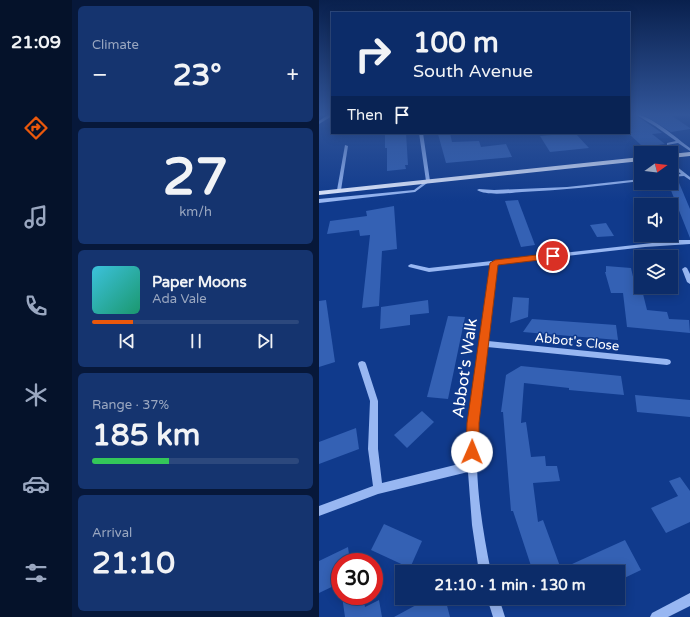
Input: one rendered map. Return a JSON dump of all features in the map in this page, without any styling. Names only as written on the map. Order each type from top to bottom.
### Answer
[{"type":"main road","points":[[678,155],[690,154]]},
{"type":"main road","points":[[319,193],[634,160]]},
{"type":"street","points":[[319,202],[415,191],[428,181],[422,143]]},
{"type":"street","points":[[668,144],[675,143]]},
{"type":"street","points":[[681,143],[690,150]]},
{"type":"street","points":[[339,190],[346,146]]},
{"type":"street","points":[[678,169],[690,179]]},
{"type":"street","points":[[678,176],[685,175]]},
{"type":"street","points":[[479,190],[494,192],[567,188],[634,181]]},
{"type":"street","points":[[411,266],[429,270],[651,244],[690,242]]},
{"type":"street","name":"Abbot's Walk","points":[[484,565],[477,525],[472,466],[473,423],[495,263]]},
{"type":"street","points":[[685,269],[690,282]]},
{"type":"street","name":"Abbot's Close","points":[[484,344],[667,362]]},
{"type":"street","points":[[362,364],[374,401],[373,449],[378,489]]},
{"type":"street","points":[[319,511],[378,489],[472,466]]},
{"type":"street","points":[[656,617],[690,598]]},
{"type":"street","points":[[495,605],[499,617]]},
{"type":"building","points":[[385,143],[407,143],[408,165],[405,165],[406,169],[387,171],[387,148],[385,148]]},
{"type":"building","points":[[440,143],[480,143],[481,147],[506,144],[512,157],[446,163]]},
{"type":"building","points":[[544,143],[584,143],[589,148],[550,152]]},
{"type":"building","points":[[639,143],[665,144],[651,146],[642,146]]},
{"type":"building","points":[[678,180],[690,209],[690,238],[678,208],[678,198],[674,198],[671,190],[678,190]]},
{"type":"building","points":[[518,200],[535,245],[521,247],[505,201]]},
{"type":"building","points":[[394,206],[397,249],[382,251],[379,306],[362,308],[370,235],[360,236],[359,230],[327,234],[330,221],[367,216],[366,211]]},
{"type":"building","points":[[606,223],[614,236],[597,237],[590,225]]},
{"type":"building","points":[[606,266],[631,268],[634,281],[634,294],[643,294],[647,310],[667,312],[669,319],[689,320],[690,333],[627,327],[623,293],[611,293]]},
{"type":"building","points":[[513,297],[529,298],[528,317],[510,323]]},
{"type":"building","points":[[326,300],[335,362],[319,367],[319,301]]},
{"type":"building","points":[[428,300],[429,313],[410,315],[410,325],[380,329],[381,307]]},
{"type":"building","points":[[448,316],[465,317],[448,399],[427,397]]},
{"type":"building","points":[[532,319],[616,325],[618,340],[523,332]]},
{"type":"building","points":[[521,366],[621,376],[624,395],[569,390],[569,388],[524,383],[521,423],[526,422],[531,457],[545,456],[546,466],[557,466],[560,481],[533,483],[538,522],[543,520],[560,565],[531,565],[513,511],[511,511],[503,412],[501,412],[506,375]]},
{"type":"building","points":[[635,395],[690,400],[690,417],[637,412]]},
{"type":"building","points":[[422,411],[434,422],[407,448],[394,435]]},
{"type":"building","points":[[356,428],[359,449],[319,464],[319,442]]},
{"type":"building","points":[[680,477],[690,491],[690,522],[666,533],[651,508],[678,496],[669,481]]},
{"type":"building","points":[[384,524],[422,541],[411,565],[404,565],[383,556],[383,553],[378,553],[371,550]]},
{"type":"building","points":[[625,540],[641,570],[625,578],[625,565],[570,565]]},
{"type":"building","points":[[348,547],[349,553],[336,553]]},
{"type":"building","points":[[331,555],[331,587],[319,593],[319,561]]},
{"type":"building","points":[[343,605],[365,605],[365,607],[369,605],[380,605],[382,617],[345,617]]},
{"type":"building","points":[[416,605],[447,605],[450,617],[394,617]]},
{"type":"route","points":[[472,452],[473,423],[495,263],[553,256]]}]
